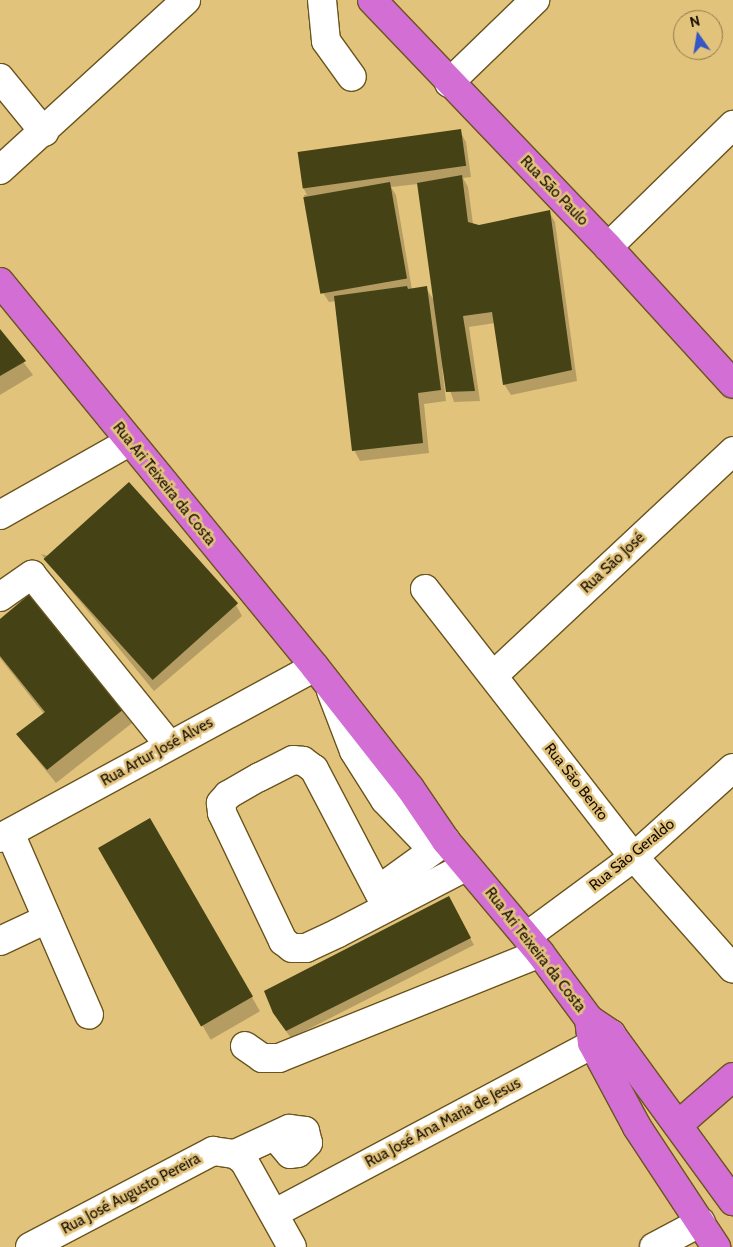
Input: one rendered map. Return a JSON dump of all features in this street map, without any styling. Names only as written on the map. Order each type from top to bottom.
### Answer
[{"type":"highway","name":"Rua São Paulo","points":[[372,0],[449,83],[608,247],[733,384]]},
{"type":"highway","name":"Rua Ari Teixeira da Costa","points":[[0,282],[322,676],[410,788],[439,845],[467,866],[534,944],[597,1032],[678,1124],[733,1200]]},
{"type":"highway","points":[[597,1032],[637,1127],[716,1247]]},
{"type":"highway","points":[[678,1124],[733,1076]]},
{"type":"street","points":[[0,170],[44,132],[186,0]]},
{"type":"street","points":[[322,0],[326,40],[352,77]]},
{"type":"street","points":[[449,83],[535,0]]},
{"type":"street","points":[[0,78],[44,132]]},
{"type":"street","points":[[608,247],[733,125]]},
{"type":"street","points":[[0,515],[129,442]]},
{"type":"street","name":"Rua São José","points":[[494,675],[733,450]]},
{"type":"street","points":[[0,597],[32,575],[170,745]]},
{"type":"street","name":"Rua São Bento","points":[[425,589],[494,675],[634,857],[733,969]]},
{"type":"street","name":"Rua Artur José Alves","points":[[5,835],[170,745],[322,676]]},
{"type":"street","points":[[382,898],[314,769],[303,761],[293,760],[259,777],[228,795],[222,803],[222,813],[282,941],[292,948],[306,948],[382,898],[439,845]]},
{"type":"street","name":"Rua São Geraldo","points":[[245,1046],[262,1058],[279,1058],[534,944],[733,768]]},
{"type":"street","points":[[5,835],[47,919],[89,1015]]},
{"type":"street","points":[[382,898],[467,866]]},
{"type":"street","points":[[0,941],[47,919]]},
{"type":"street","name":"Rua José Ana Maria de Jesus","points":[[275,1212],[597,1032]]},
{"type":"street","points":[[275,1136],[235,1154],[244,1161],[275,1212],[292,1247]]},
{"type":"street","name":"Rua José Augusto Pereira","points":[[44,1244],[213,1151],[235,1154]]},
{"type":"street","points":[[654,1247],[701,1222]]},
{"type":"building","points":[[461,129],[466,166],[303,189],[298,152]]},
{"type":"building","points":[[462,175],[468,222],[479,225],[550,210],[572,370],[503,385],[492,312],[463,316],[475,391],[446,392],[417,183]]},
{"type":"building","points":[[390,182],[407,279],[320,294],[303,197]]},
{"type":"building","points":[[407,286],[408,289],[427,286],[441,390],[418,393],[423,443],[352,451],[334,296]]},
{"type":"building","points":[[0,329],[26,361],[0,376]]},
{"type":"building","points":[[129,482],[238,603],[153,680],[44,559]]},
{"type":"building","points":[[31,593],[129,705],[47,770],[16,734],[45,712],[0,656],[0,619]]},
{"type":"building","points":[[150,818],[253,996],[201,1026],[98,848]]},
{"type":"building","points":[[449,896],[471,938],[286,1031],[273,1013],[264,991]]}]
